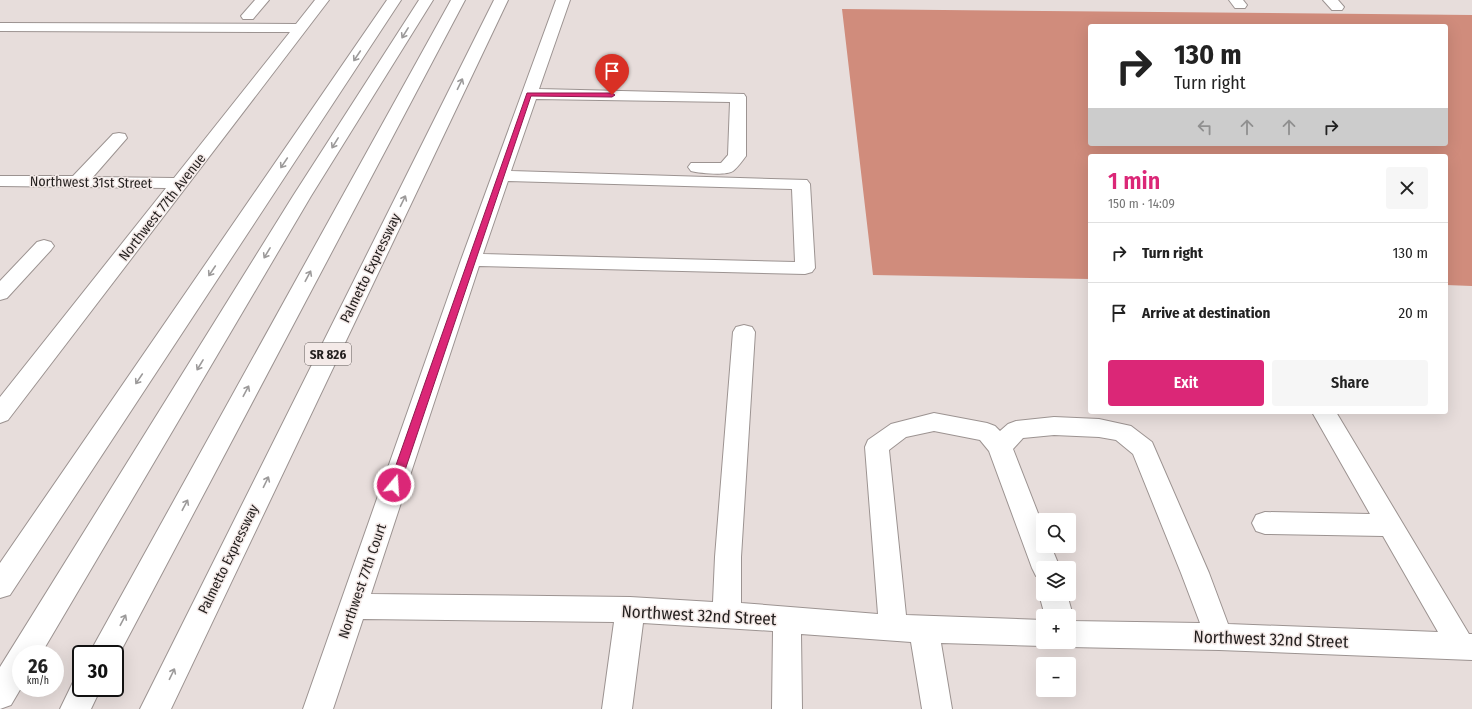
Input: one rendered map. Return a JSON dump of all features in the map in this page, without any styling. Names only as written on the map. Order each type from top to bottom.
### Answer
[{"type":"main road","points":[[248,16],[262,0]]},
{"type":"main road","name":"Northwest 77th Avenue","points":[[0,414],[322,0]]},
{"type":"main road","points":[[0,586],[394,0]]},
{"type":"main road","points":[[30,645],[298,202],[426,0]]},
{"type":"main road","points":[[109,645],[458,0]]},
{"type":"main road","name":"Palmetto Expressway","points":[[155,709],[501,0]]},
{"type":"main road","name":"Northwest 77th Court","points":[[318,709],[471,260],[563,0]]},
{"type":"main road","points":[[0,27],[300,28]]},
{"type":"main road","points":[[504,168],[726,168],[737,156],[738,97],[529,94]]},
{"type":"main road","points":[[78,182],[119,138]]},
{"type":"main road","points":[[471,260],[806,268],[801,184],[504,168]]},
{"type":"main road","name":"Northwest 31st Street","points":[[0,181],[181,183]]},
{"type":"main road","points":[[0,293],[44,246]]},
{"type":"main road","points":[[727,615],[728,557],[744,332]]},
{"type":"main road","points":[[1325,414],[1466,647]]},
{"type":"main road","points":[[893,628],[877,447],[899,430],[934,422],[987,432],[1000,447],[1043,561]]},
{"type":"main road","points":[[1000,447],[1016,430],[1054,426],[1099,428],[1123,432],[1143,450],[1195,573],[1219,637]]},
{"type":"main road","points":[[1265,523],[1391,525]]},
{"type":"main road","name":"Northwest 32nd Street","points":[[354,606],[630,610],[727,615],[924,630],[1036,633]]},
{"type":"main road","points":[[618,709],[630,610]]},
{"type":"main road","points":[[787,620],[787,709]]},
{"type":"main road","points":[[924,630],[937,709]]},
{"type":"main road","name":"Northwest 32nd Street","points":[[1076,634],[1219,637],[1466,647]]},
{"type":"main road","points":[[0,695],[12,675]]},
{"type":"main road","points":[[75,709],[81,697]]},
{"type":"shaded area","points":[[842,9],[1472,15],[1472,286],[1448,285],[1448,154],[1088,154],[1088,279],[873,275]]},
{"type":"route","points":[[394,485],[529,94],[612,95]]}]
